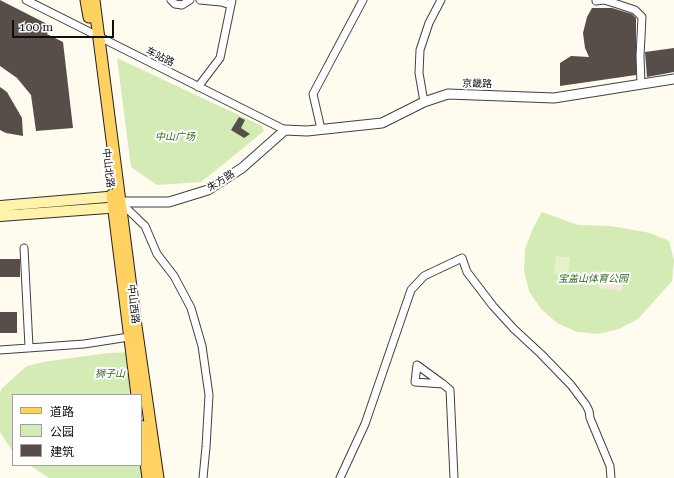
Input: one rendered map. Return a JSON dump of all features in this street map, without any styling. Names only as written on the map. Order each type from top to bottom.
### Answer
[{"type":"main road","name":"中山北路","points":[[86,0],[95,35],[111,129]]},
{"type":"main road","name":"中山北路","points":[[94,0],[95,35],[117,202],[129,337]]},
{"type":"main road","name":"中山西路","points":[[111,129],[117,202],[158,478]]},
{"type":"main road","name":"朱方路","points":[[0,206],[117,202]]},
{"type":"main road","name":"朱方路","points":[[0,216],[117,202]]},
{"type":"main road","name":"中山西路","points":[[129,337],[137,394]]},
{"type":"main road","points":[[142,433],[148,478]]},
{"type":"street","name":"车站路","points":[[26,0],[285,130]]},
{"type":"street","points":[[171,0],[175,4],[182,5],[190,0]]},
{"type":"street","points":[[198,87],[220,58],[231,2],[200,0]]},
{"type":"street","points":[[321,129],[313,94],[363,0]]},
{"type":"street","points":[[424,102],[420,73],[420,50],[428,23],[441,0]]},
{"type":"street","points":[[596,1],[604,0],[635,10],[642,17],[640,56],[641,84]]},
{"type":"street","name":"京畿路","points":[[285,130],[307,131],[382,123],[424,102],[448,94],[554,98],[674,79]]},
{"type":"street","name":"朱方路","points":[[117,202],[169,202],[208,190],[242,168],[285,130]]},
{"type":"street","points":[[117,202],[145,226],[158,254],[174,276],[191,308],[202,346],[209,395],[206,447],[202,478]]},
{"type":"street","points":[[24,248],[29,347]]},
{"type":"street","points":[[340,478],[365,424],[411,290],[424,276],[462,258],[467,272],[493,306],[514,329],[571,385],[586,405],[610,466],[611,478]]},
{"type":"street","points":[[0,350],[84,344],[129,337]]},
{"type":"street","points":[[443,384],[450,390],[454,478]]},
{"type":"green space","name":"中山广场","points":[[117,58],[262,126],[264,131],[201,182],[157,185],[131,167]]},
{"type":"green space","name":"宝盖山体育公园","points":[[542,212],[578,225],[611,226],[650,233],[669,241],[674,260],[672,281],[638,319],[619,329],[598,334],[577,332],[557,323],[541,309],[529,291],[524,270],[525,249],[533,228]]},
{"type":"green space","points":[[556,256],[570,258],[568,275],[554,274]]},
{"type":"green space","name":"狮子山","points":[[131,352],[135,394],[12,394],[12,450],[0,432],[0,392],[2,388],[27,366],[43,362],[108,353]]},
{"type":"green space","points":[[31,466],[141,466],[143,478],[49,478]]},
{"type":"shaded area","points":[[601,271],[624,274],[622,291],[599,288]]},
{"type":"building","points":[[0,0],[51,26],[47,34],[63,42],[73,128],[36,131],[31,95],[17,78],[0,66]]},
{"type":"building","points":[[592,8],[612,8],[632,14],[636,18],[636,75],[560,86],[560,63],[571,56],[589,57],[585,48],[583,33],[587,17]]},
{"type":"building","points":[[674,48],[674,72],[647,77],[645,52]]},
{"type":"building","points":[[0,87],[7,92],[22,118],[23,136],[6,133],[0,130]]},
{"type":"building","points":[[239,117],[245,120],[241,128],[250,134],[244,138],[231,130]]},
{"type":"building","points":[[0,259],[20,259],[20,277],[0,277]]},
{"type":"building","points":[[0,312],[17,312],[17,333],[0,333]]}]
